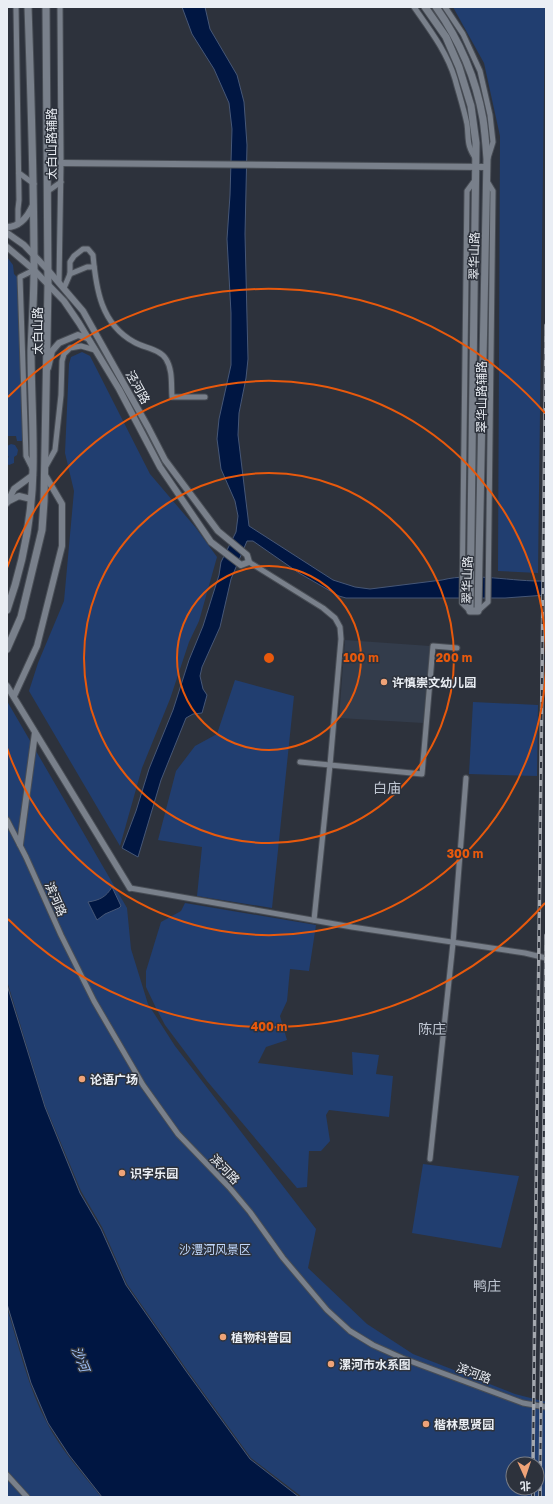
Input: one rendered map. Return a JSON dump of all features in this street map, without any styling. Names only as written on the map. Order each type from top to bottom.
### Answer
[{"type":"main road","name":"太白山路","points":[[7,610],[25,544],[33,472],[31,351],[34,270],[34,184],[28,7]]},
{"type":"main road","name":"太白山路","points":[[7,649],[22,617],[42,530],[46,466],[48,371],[48,191],[46,7]]},
{"type":"main road","name":"翠华山路","points":[[425,7],[446,37],[459,67],[471,106],[476,143],[466,603],[470,611],[478,611],[487,163],[483,119],[475,84],[463,52],[436,7]]},
{"type":"street","points":[[16,7],[19,174],[18,224]]},
{"type":"street","name":"太白山路辅路","points":[[58,282],[61,182],[60,7]]},
{"type":"street","points":[[414,7],[447,58],[455,78],[467,125],[469,150],[476,163]]},
{"type":"street","points":[[61,163],[487,163],[493,142],[490,114],[480,71],[463,34],[445,7]]},
{"type":"street","points":[[19,174],[34,184]]},
{"type":"street","name":"翠华山路辅路","points":[[478,611],[488,602],[489,568],[493,191],[487,180]]},
{"type":"street","points":[[48,191],[61,182]]},
{"type":"street","points":[[7,227],[18,224],[28,216],[34,204]]},
{"type":"street","name":"泾河路","points":[[7,233],[34,255],[48,269],[83,311],[165,460],[218,531],[248,558],[241,565],[211,542],[160,467],[119,389],[64,301],[34,270],[7,247]]},
{"type":"street","points":[[64,288],[70,274],[70,262],[74,256],[83,249],[88,249],[93,255],[100,299],[107,316],[120,332],[134,342],[156,351],[165,357],[171,368],[172,398],[205,397]]},
{"type":"street","points":[[70,274],[87,267],[94,267]]},
{"type":"street","points":[[7,502],[14,490],[33,472],[26,456],[20,277],[34,270]]},
{"type":"street","points":[[48,371],[52,351],[59,343],[78,336],[87,338]]},
{"type":"street","points":[[46,466],[56,450],[61,395],[62,361],[64,354],[70,348],[81,346],[95,350]]},
{"type":"street","points":[[14,696],[37,646],[62,546],[62,504],[45,475]]},
{"type":"street","points":[[7,502],[19,496],[31,499]]},
{"type":"street","points":[[248,558],[323,608],[335,618],[340,627],[341,639],[330,765],[314,920]]},
{"type":"street","points":[[300,762],[422,774],[433,646],[457,648]]},
{"type":"street","points":[[7,686],[130,888],[453,943],[524,953],[546,958]]},
{"type":"street","points":[[20,844],[35,733]]},
{"type":"street","points":[[430,1159],[453,943],[466,778]]},
{"type":"street","name":"滨河路","points":[[7,820],[20,844],[51,911],[60,935],[94,1001],[143,1086],[178,1134],[229,1187],[250,1212],[283,1258],[327,1310],[350,1331],[373,1345],[402,1358],[523,1403],[546,1407]]},
{"type":"street","points":[[7,1475],[26,1497]]},
{"type":"shaded area","name":"许慎崇文幼儿园","points":[[345,640],[430,646],[423,723],[339,718]]},
{"type":"green space","points":[[453,7],[545,7],[538,573],[498,571],[500,136],[484,63]]},
{"type":"green space","points":[[7,257],[13,265],[14,274],[17,277],[24,441],[17,441],[16,436],[7,436]]},
{"type":"green space","points":[[82,352],[90,356],[150,474],[196,528],[217,557],[199,621],[189,642],[170,699],[142,768],[120,846],[29,691],[38,663],[64,601],[74,491],[65,453],[69,364],[71,357]]},
{"type":"green space","points":[[11,444],[15,445],[18,450],[17,455],[14,457],[14,463],[9,465],[7,464],[7,458],[9,457],[7,455],[7,446]]},
{"type":"green space","points":[[235,680],[294,696],[272,908],[197,896],[202,847],[158,840],[176,771],[195,746],[217,734]]},
{"type":"green space","name":"沙澧河风景区","points":[[7,701],[127,908],[131,949],[148,1004],[175,1046],[316,1229],[308,1268],[367,1324],[413,1354],[515,1394],[546,1402],[546,1497],[302,1497],[251,1458],[127,1284],[102,1227],[81,1191],[45,1105],[7,981]]},
{"type":"green space","points":[[473,702],[538,705],[537,776],[469,774]]},
{"type":"green space","points":[[185,903],[316,925],[309,971],[290,969],[287,1001],[280,1016],[287,1040],[266,1047],[258,1063],[353,1075],[352,1052],[379,1055],[376,1074],[393,1076],[389,1117],[329,1110],[326,1115],[330,1141],[321,1151],[309,1151],[307,1187],[297,1188],[207,1081],[165,1025],[146,987],[146,971],[161,922],[181,911]]},
{"type":"green space","points":[[423,1164],[519,1176],[501,1248],[412,1233]]},
{"type":"green space","points":[[7,1308],[24,1367],[40,1410],[72,1462],[101,1497],[7,1497]]},
{"type":"water","points":[[182,7],[205,7],[210,29],[237,75],[244,102],[247,145],[245,234],[248,359],[239,413],[238,435],[249,526],[333,580],[355,587],[370,589],[454,578],[480,577],[546,581],[546,595],[505,598],[346,598],[339,596],[299,573],[253,541],[247,541],[231,579],[220,627],[202,667],[200,676],[203,689],[207,695],[202,713],[193,714],[186,718],[161,780],[138,857],[122,848],[136,811],[149,769],[173,710],[189,660],[203,626],[219,575],[221,562],[236,532],[238,516],[235,501],[221,469],[217,439],[219,419],[231,365],[231,313],[227,239],[232,129],[229,103],[214,69],[192,34]]},
{"type":"water","points":[[112,887],[121,906],[97,920],[88,902],[102,898]]},
{"type":"water","name":"沙河","points":[[7,985],[45,1107],[80,1193],[101,1229],[126,1285],[250,1459],[299,1497],[102,1497],[69,1455],[48,1423],[31,1383],[7,1304]]},
{"type":"railway","points":[[533,1456],[546,325]]},
{"type":"railway","points":[[540,1497],[546,935]]},
{"type":"place","name":"许慎崇文幼儿园","points":[[384,682]]},
{"type":"place","name":"论语广场","points":[[82,1079]]},
{"type":"place","name":"识字乐园","points":[[122,1173]]},
{"type":"place","name":"植物科普园","points":[[223,1337]]},
{"type":"place","name":"漯河市水系图","points":[[331,1364]]},
{"type":"place","name":"楷林思贤园","points":[[426,1424]]},
{"type":"district","name":"白庙","points":[[387,787]]},
{"type":"district","name":"陈庄","points":[[432,1028]]},
{"type":"district","name":"鸭庄","points":[[487,1285]]}]
